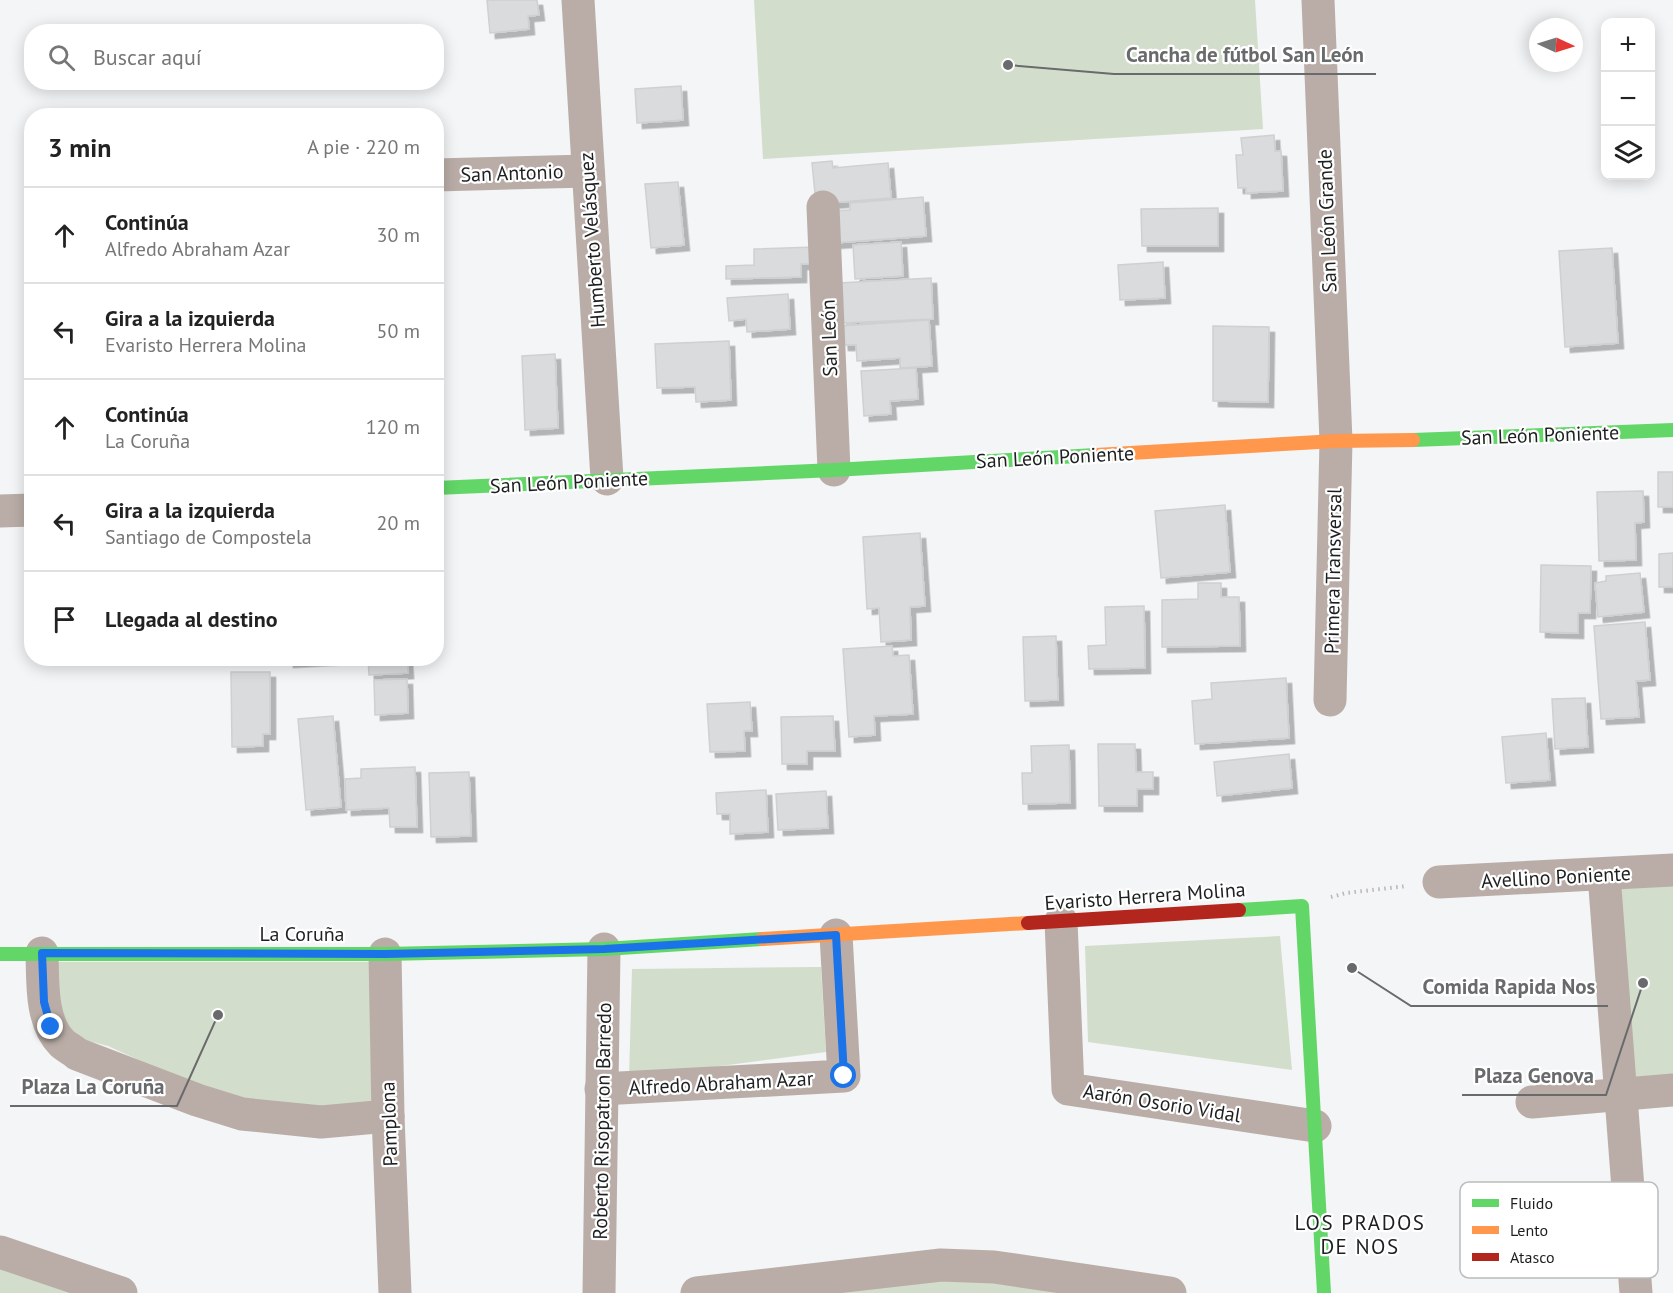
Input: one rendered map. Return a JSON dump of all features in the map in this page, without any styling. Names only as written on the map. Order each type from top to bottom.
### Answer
[{"type":"street","name":"Humberto Velásquez","points":[[578,0],[607,479]]},
{"type":"street","name":"San León Grande","points":[[1318,0],[1336,441]]},
{"type":"street","name":"San Antonio","points":[[444,175],[588,171]]},
{"type":"street","name":"San León","points":[[823,207],[834,470]]},
{"type":"street","name":"San León Poniente","points":[[444,488],[834,470],[1336,441],[1494,438],[1673,430]]},
{"type":"street","name":"Primera Transversal","points":[[1330,700],[1336,441]]},
{"type":"street","points":[[0,511],[24,510]]},
{"type":"street","name":"Avellino Poniente","points":[[1439,882],[1673,870]]},
{"type":"street","points":[[1604,875],[1628,1182]]},
{"type":"street","points":[[1302,906],[1324,1293]]},
{"type":"street","name":"Evaristo Herrera Molina","points":[[604,949],[1302,906]]},
{"type":"street","name":"Aarón Osorio Vidal","points":[[1061,921],[1068,1089],[1315,1126]]},
{"type":"street","name":"Alfredo Abraham Azar","points":[[601,1089],[844,1076],[836,935]]},
{"type":"street","name":"La Coruña","points":[[0,954],[385,954],[604,949]]},
{"type":"street","name":"Roberto Risopatron Barredo","points":[[599,1293],[604,949]]},
{"type":"street","points":[[42,953],[44,1002],[51,1027],[62,1043],[77,1054],[197,1100],[242,1114],[321,1122],[388,1116]]},
{"type":"street","name":"Pamplona","points":[[385,954],[395,1293]]},
{"type":"street","points":[[1532,1102],[1673,1090]]},
{"type":"street","points":[[0,1252],[121,1293]]},
{"type":"street","points":[[697,1293],[940,1265],[994,1267],[1155,1292]]},
{"type":"street","points":[[1635,1278],[1636,1293]]},
{"type":"path","points":[[1302,906],[1346,893],[1439,882]]},
{"type":"green space","points":[[754,0],[1255,0],[1263,129],[763,159]]},
{"type":"green space","points":[[1673,880],[1673,1082],[1619,1086],[1606,884]]},
{"type":"green space","points":[[1280,936],[1292,1070],[1088,1042],[1085,946]]},
{"type":"green space","points":[[50,962],[377,962],[380,1105],[315,1108],[255,1102],[167,1073],[108,1046],[62,1034]]},
{"type":"green space","points":[[821,967],[826,1052],[629,1078],[632,969]]},
{"type":"green space","points":[[0,1263],[94,1293],[0,1293]]},
{"type":"green space","points":[[941,1276],[1073,1293],[777,1293]]},
{"type":"building","points":[[487,0],[537,0],[539,15],[528,16],[529,29],[490,33]]},
{"type":"building","points":[[681,86],[683,120],[637,123],[635,89]]},
{"type":"building","points":[[1274,135],[1275,151],[1281,151],[1283,191],[1246,193],[1246,188],[1238,188],[1236,155],[1243,155],[1241,138]]},
{"type":"building","points":[[832,161],[833,168],[888,163],[891,198],[816,204],[812,163]]},
{"type":"building","points":[[678,182],[684,245],[651,248],[645,184]]},
{"type":"building","points":[[923,197],[926,236],[834,243],[831,211],[850,210],[850,203]]},
{"type":"building","points":[[1218,208],[1218,246],[1142,246],[1141,209]]},
{"type":"building","points":[[901,242],[903,276],[855,279],[853,245]]},
{"type":"building","points":[[815,247],[816,264],[801,264],[801,277],[726,279],[726,266],[754,265],[754,249]]},
{"type":"building","points":[[1612,248],[1618,343],[1565,347],[1559,251]]},
{"type":"building","points":[[1163,262],[1165,298],[1120,300],[1118,265]]},
{"type":"building","points":[[931,278],[933,319],[841,323],[839,283]]},
{"type":"building","points":[[788,294],[790,329],[747,332],[746,319],[729,321],[727,298]]},
{"type":"building","points":[[929,320],[932,366],[900,368],[900,358],[857,361],[856,345],[843,345],[841,326]]},
{"type":"building","points":[[1213,326],[1269,327],[1268,402],[1213,401]]},
{"type":"building","points":[[729,341],[731,400],[696,402],[695,387],[657,388],[655,344]]},
{"type":"building","points":[[555,354],[558,428],[525,430],[522,356]]},
{"type":"building","points":[[916,368],[918,399],[890,401],[891,414],[864,416],[861,371]]},
{"type":"building","points":[[1658,472],[1673,472],[1673,507],[1658,507]]},
{"type":"building","points":[[1643,491],[1644,522],[1635,523],[1636,560],[1599,561],[1597,492]]},
{"type":"building","points":[[1225,505],[1230,572],[1161,578],[1155,511]]},
{"type":"building","points":[[920,533],[925,606],[910,607],[911,640],[881,642],[879,608],[867,609],[863,537]]},
{"type":"building","points":[[1673,553],[1673,587],[1659,587],[1659,554]]},
{"type":"building","points":[[1541,565],[1591,566],[1590,613],[1578,613],[1578,633],[1540,632]]},
{"type":"building","points":[[1640,573],[1644,612],[1598,617],[1595,583],[1606,581],[1606,576]]},
{"type":"building","points":[[1198,583],[1221,583],[1221,597],[1239,597],[1240,646],[1162,647],[1162,600],[1198,599]]},
{"type":"building","points":[[1144,606],[1145,668],[1089,669],[1088,646],[1106,645],[1105,607]]},
{"type":"building","points":[[1645,622],[1650,680],[1636,681],[1639,717],[1601,719],[1594,626]]},
{"type":"building","points":[[1056,636],[1058,700],[1025,701],[1023,637]]},
{"type":"building","points":[[892,646],[893,656],[909,655],[913,714],[874,716],[875,735],[849,737],[843,649]]},
{"type":"building","points":[[368,666],[408,666],[408,673],[369,675]]},
{"type":"building","points":[[231,672],[270,672],[270,734],[263,734],[263,746],[232,747]]},
{"type":"building","points":[[1286,678],[1289,738],[1195,744],[1192,701],[1212,699],[1211,683]]},
{"type":"building","points":[[407,679],[408,713],[375,715],[374,680]]},
{"type":"building","points":[[1585,698],[1588,747],[1555,749],[1552,699]]},
{"type":"building","points":[[750,702],[752,731],[744,731],[745,751],[710,752],[707,704]]},
{"type":"building","points":[[333,716],[341,807],[306,810],[298,719]]},
{"type":"building","points":[[833,716],[835,751],[807,751],[807,764],[782,764],[781,717]]},
{"type":"building","points":[[1546,733],[1550,780],[1506,783],[1502,737]]},
{"type":"building","points":[[1098,744],[1135,744],[1136,772],[1153,772],[1153,789],[1137,789],[1137,806],[1099,806]]},
{"type":"building","points":[[1069,745],[1070,803],[1023,804],[1022,773],[1032,773],[1031,746]]},
{"type":"building","points":[[1289,754],[1292,788],[1217,796],[1214,762]]},
{"type":"building","points":[[415,767],[417,827],[390,827],[389,808],[346,810],[345,779],[361,778],[361,769]]},
{"type":"building","points":[[469,772],[471,836],[431,837],[429,773]]},
{"type":"building","points":[[766,790],[768,832],[730,834],[730,814],[717,814],[716,793]]},
{"type":"building","points":[[826,791],[828,828],[778,830],[776,794]]},
{"type":"traffic: fast","points":[[1413,440],[1673,430]]},
{"type":"traffic: fast","points":[[444,488],[834,470],[1096,455]]},
{"type":"traffic: fast","points":[[1239,910],[1302,906],[1324,1293]]},
{"type":"traffic: fast","points":[[0,954],[385,954],[604,949],[762,939]]},
{"type":"traffic: slow","points":[[1096,455],[1336,441],[1413,440]]},
{"type":"traffic: slow","points":[[762,939],[1028,923]]},
{"type":"traffic: jam","points":[[1028,923],[1239,910]]},
{"type":"place","name":"Cancha de fútbol San León","points":[[1008,65]]},
{"type":"place","name":"Comida Rapida Nos","points":[[1352,968]]},
{"type":"place","name":"Plaza Genova","points":[[1643,983]]},
{"type":"place","name":"Plaza La Coruña","points":[[218,1015]]},
{"type":"district","name":"LOS PRADOS DE NOS","points":[[1360,1235]]},
{"type":"route","points":[[51,1027],[44,1002],[42,953],[385,954],[604,949],[836,935],[844,1076]]}]
